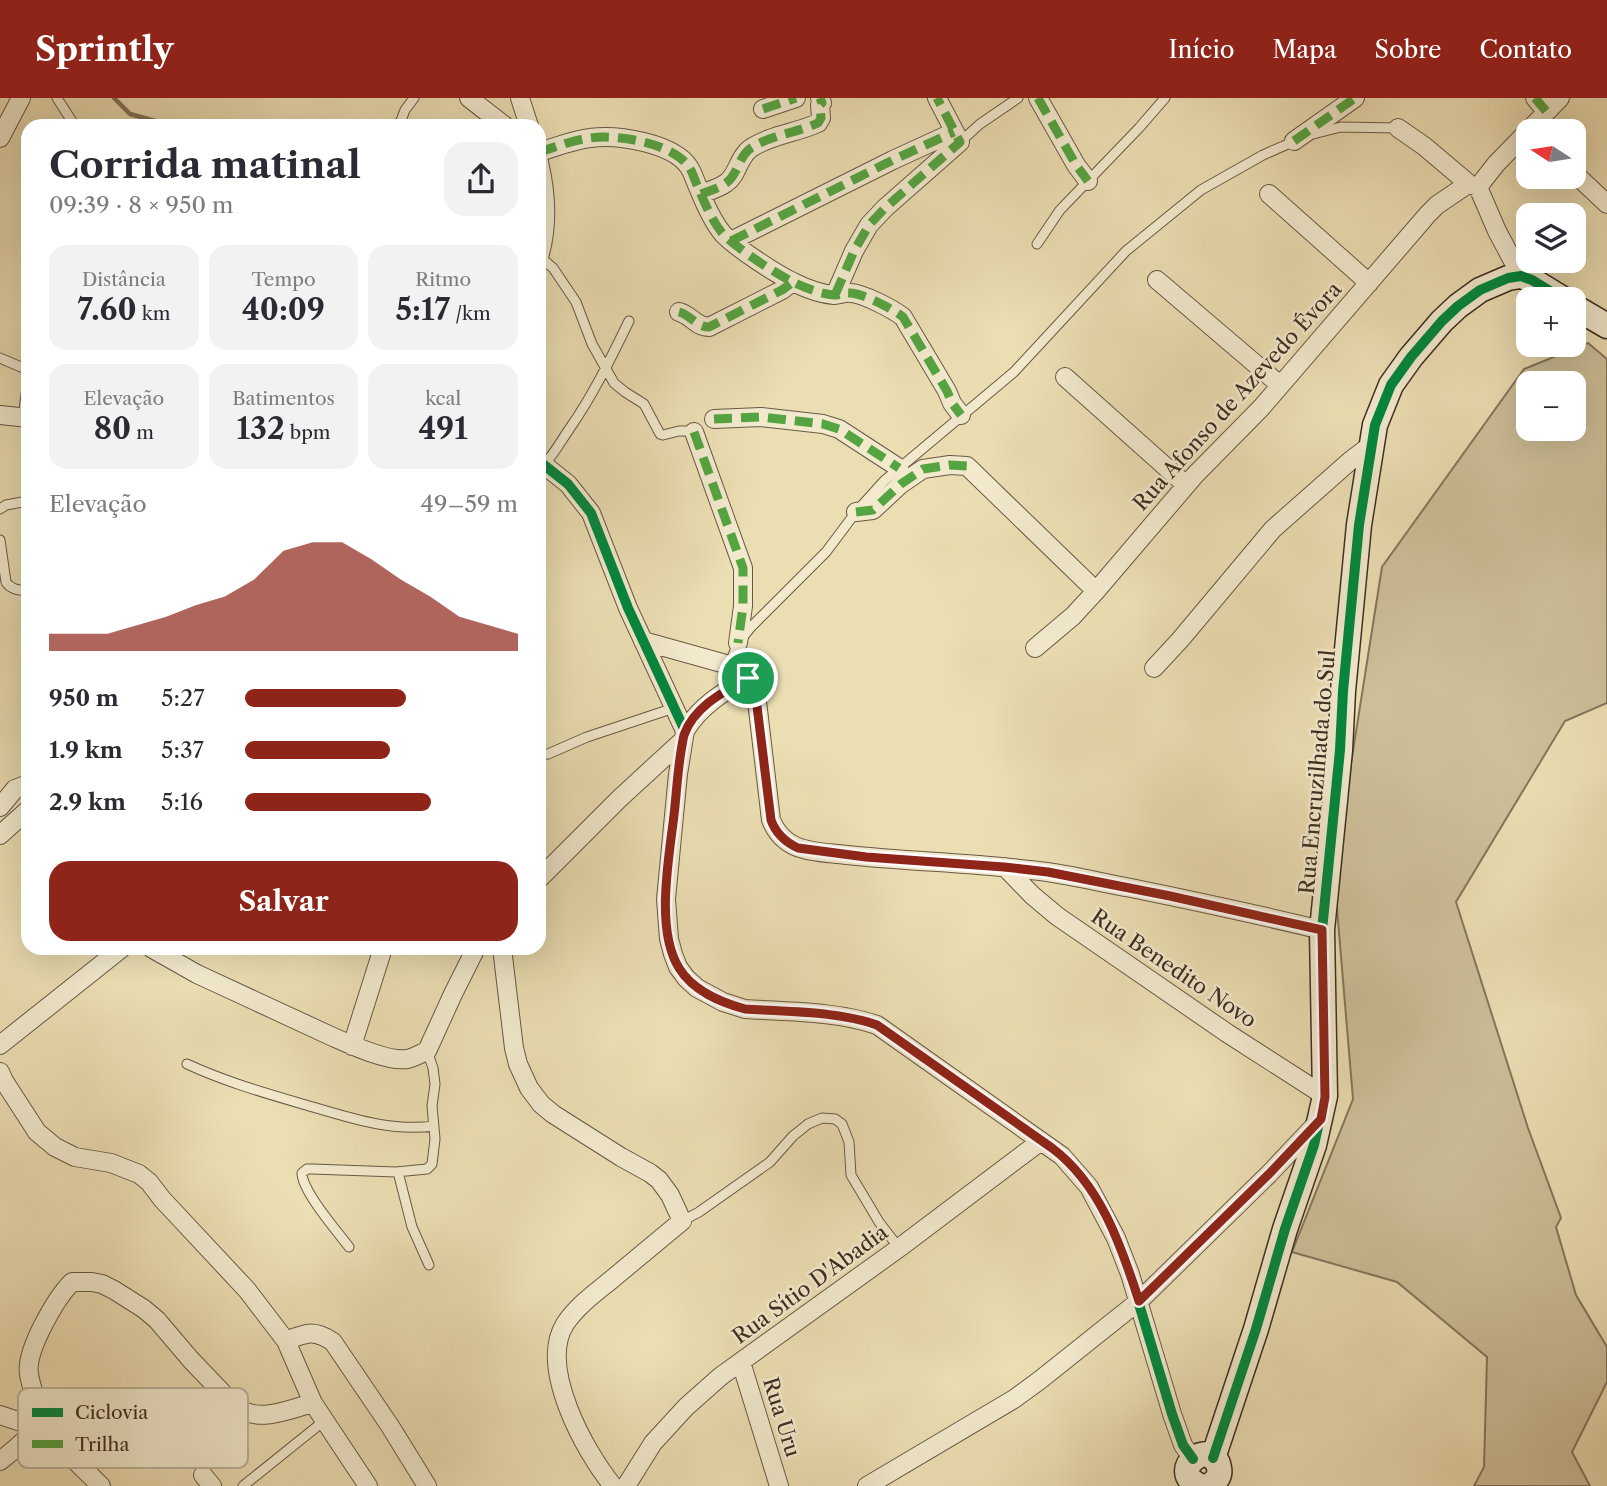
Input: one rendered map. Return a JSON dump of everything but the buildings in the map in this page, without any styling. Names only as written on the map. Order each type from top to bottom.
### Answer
[{"type":"street","points":[[0,138],[21,98]]},
{"type":"street","points":[[469,98],[496,119]]},
{"type":"street","points":[[520,98],[527,119]]},
{"type":"street","points":[[763,109],[796,98]]},
{"type":"street","points":[[701,194],[727,183],[749,149],[818,123],[821,118],[820,98]]},
{"type":"street","points":[[937,98],[957,137]]},
{"type":"street","points":[[1038,98],[1088,181]]},
{"type":"street","points":[[1294,141],[1355,98]]},
{"type":"street","name":"Rua Afonso de Azevedo Évora","points":[[1541,105],[1560,98]]},
{"type":"street","points":[[1398,128],[1473,186],[1521,276],[1543,287]]},
{"type":"street","points":[[546,150],[603,136],[637,140],[660,147],[681,159],[689,167],[716,224],[731,241],[793,282],[835,295],[846,292],[860,295],[903,317],[961,415]]},
{"type":"street","points":[[731,241],[893,160],[957,137]]},
{"type":"street","points":[[835,295],[854,251],[869,225],[957,137]]},
{"type":"street","name":"Rua Afonso de Azevedo Évora","points":[[1035,648],[1073,616],[1096,591],[1186,485],[1261,408],[1437,205],[1473,186],[1516,143]]},
{"type":"street","points":[[1586,184],[1607,204]]},
{"type":"street","points":[[1269,194],[1369,283]]},
{"type":"street","name":"Rua Encruzilhada do Sul","points":[[1200,1476],[1256,1329],[1271,1273],[1314,1145],[1323,1108],[1322,930],[1355,562],[1375,425],[1388,392],[1401,370],[1424,341],[1458,306],[1480,290],[1508,278],[1521,276]]},
{"type":"street","points":[[1157,280],[1280,385]]},
{"type":"street","points":[[679,312],[688,315],[701,327],[709,327],[793,282]]},
{"type":"street","points":[[1586,314],[1607,326]]},
{"type":"street","points":[[1065,377],[1186,485]]},
{"type":"street","points":[[0,415],[21,417]]},
{"type":"street","points":[[714,419],[761,417],[823,424],[839,429],[899,468]]},
{"type":"street","points":[[694,432],[743,568],[743,606],[738,643]]},
{"type":"street","points":[[1153,668],[1180,640],[1273,529],[1371,445]]},
{"type":"street","points":[[546,466],[568,484],[591,513],[684,736]]},
{"type":"street","points":[[856,512],[873,510],[923,468],[967,467],[1096,591]]},
{"type":"street","points":[[643,641],[729,665],[748,678],[755,690],[771,820],[774,828],[788,843],[798,848],[866,857],[1048,872],[1322,930]]},
{"type":"street","points":[[748,678],[707,704],[691,721],[684,736],[666,899],[669,939],[678,967],[686,978],[711,997],[745,1009],[838,1016],[877,1025],[1062,1156],[1089,1186],[1116,1238],[1139,1301],[1172,1414],[1183,1445],[1200,1476]]},
{"type":"street","points":[[546,872],[684,736]]},
{"type":"street","points":[[0,807],[15,789],[21,787]]},
{"type":"street","points":[[0,835],[21,816]]},
{"type":"street","name":"Rua Benedito Novo","points":[[1004,867],[1067,923],[1227,1033],[1323,1108]]},
{"type":"street","points":[[1,1044],[113,955]]},
{"type":"street","points":[[163,955],[197,974],[352,1046],[393,1059],[408,1059],[427,1051],[472,955]]},
{"type":"street","points":[[352,1046],[381,955]]},
{"type":"street","points":[[503,955],[514,1048],[529,1088],[553,1114],[659,1180],[670,1195],[682,1221],[583,1303],[564,1325],[558,1344],[561,1391],[571,1419],[601,1472],[613,1486]]},
{"type":"street","points":[[0,1072],[37,1132],[55,1147],[75,1157],[111,1163],[139,1174],[247,1290],[286,1341],[313,1403],[368,1486]]},
{"type":"street","points":[[867,1486],[1014,1399],[1139,1301],[1269,1174],[1323,1108]]},
{"type":"street","name":"Rua Sítio D'Abadia","points":[[626,1486],[653,1443],[686,1407],[721,1376],[899,1248],[1041,1141]]},
{"type":"street","points":[[32,1388],[29,1374],[32,1353],[62,1291],[72,1282],[92,1282],[114,1290],[144,1309],[218,1388]]},
{"type":"street","points":[[286,1341],[303,1334],[320,1333],[333,1342],[427,1486]]},
{"type":"street","name":"Rua Uru","points":[[741,1362],[779,1486]]},
{"type":"street","points":[[248,1414],[266,1416],[313,1403]]},
{"type":"street","points":[[0,1415],[18,1421]]},
{"type":"street","points":[[0,1461],[18,1444]]},
{"type":"street","points":[[82,1468],[101,1486]]},
{"type":"lane","points":[[57,98],[70,119]]},
{"type":"lane","points":[[404,98],[414,98]]},
{"type":"lane","points":[[402,119],[414,98]]},
{"type":"lane","points":[[957,137],[1018,98]]},
{"type":"lane","points":[[1037,244],[1060,210],[1166,98]]},
{"type":"lane","points":[[729,665],[738,643],[763,613],[826,552],[884,481],[1014,372],[1115,261],[1188,199],[1263,155],[1314,133],[1341,127],[1398,128]]},
{"type":"lane","points":[[546,262],[553,268],[576,302],[586,332],[614,383],[644,404],[660,434],[694,432]]},
{"type":"lane","points":[[546,460],[552,456],[577,417],[606,368],[629,321]]},
{"type":"lane","points":[[0,358],[21,367]]},
{"type":"lane","points":[[0,509],[21,502]]},
{"type":"lane","points":[[0,540],[6,582],[13,589],[21,590]]},
{"type":"lane","points":[[546,754],[587,737],[674,708]]},
{"type":"lane","points":[[349,1247],[314,1200],[304,1184],[302,1173],[312,1169],[398,1172],[427,1169],[432,1164],[435,1139],[432,1106],[435,1074],[427,1051]]},
{"type":"lane","points":[[187,1064],[239,1086],[349,1118],[406,1128],[434,1126]]},
{"type":"lane","points":[[682,1221],[770,1162],[793,1136],[808,1124],[822,1118],[835,1119],[842,1124],[849,1142],[850,1175],[878,1222],[899,1248]]},
{"type":"lane","points":[[398,1172],[412,1227],[429,1265]]},
{"type":"lane","points":[[243,1486],[324,1421]]},
{"type":"shaded area","points":[[1588,343],[1607,359],[1607,703],[1565,721],[1456,902],[1528,1128],[1561,1218],[1556,1227],[1576,1295],[1607,1347],[1607,1382],[1572,1452],[1590,1486],[1474,1486],[1484,1467],[1487,1357],[1397,1282],[1292,1252],[1353,1099],[1336,897],[1347,789],[1382,567],[1516,380],[1516,441],[1586,441],[1586,371],[1523,371],[1554,357],[1586,357]]},
{"type":"waterway","points":[[114,98],[130,114],[148,119]]},
{"type":"marked path","points":[[763,109],[796,98]]},
{"type":"marked path","points":[[701,194],[730,180],[743,156],[751,148],[818,123],[821,118],[820,98]]},
{"type":"marked path","points":[[835,295],[854,251],[869,225],[960,142],[937,98]]},
{"type":"marked path","points":[[1038,98],[1088,181]]},
{"type":"marked path","points":[[1294,141],[1355,98]]},
{"type":"marked path","points":[[1535,98],[1546,111]]},
{"type":"marked path","points":[[731,241],[954,132]]},
{"type":"marked path","points":[[546,150],[577,140],[615,137],[644,142],[671,152],[689,167],[719,229],[746,253],[803,286],[829,294],[848,293],[862,296],[903,317],[961,415]]},
{"type":"marked path","points":[[679,312],[709,327],[793,282]]},
{"type":"marked path","points":[[714,419],[761,417],[823,424],[839,429],[899,468]]},
{"type":"marked path","points":[[694,432],[743,568],[743,606],[738,643]]},
{"type":"marked path","points":[[856,512],[873,510],[901,484],[923,469],[950,465],[967,466]]},
{"type":"cycle path","points":[[1213,1458],[1314,1145],[1325,1096],[1322,930],[1359,525],[1375,425],[1391,385],[1411,357],[1458,306],[1480,290],[1508,278],[1521,276],[1543,287]]},
{"type":"cycle path","points":[[546,467],[568,484],[591,513],[628,608],[685,731],[678,774],[666,899],[669,939],[678,967],[697,988],[723,1002],[745,1009],[829,1015],[877,1025],[1062,1156],[1089,1187],[1116,1238],[1130,1274],[1172,1414],[1183,1445],[1193,1459]]},
{"type":"route","points":[[748,678],[755,690],[771,820],[781,837],[798,848],[866,857],[1048,872],[1322,930],[1325,1097],[1321,1119],[1269,1174],[1139,1301],[1116,1238],[1089,1186],[1052,1148],[877,1025],[838,1016],[732,1006],[697,988],[678,967],[669,939],[666,899],[684,735],[691,721],[707,704],[748,678]]}]
